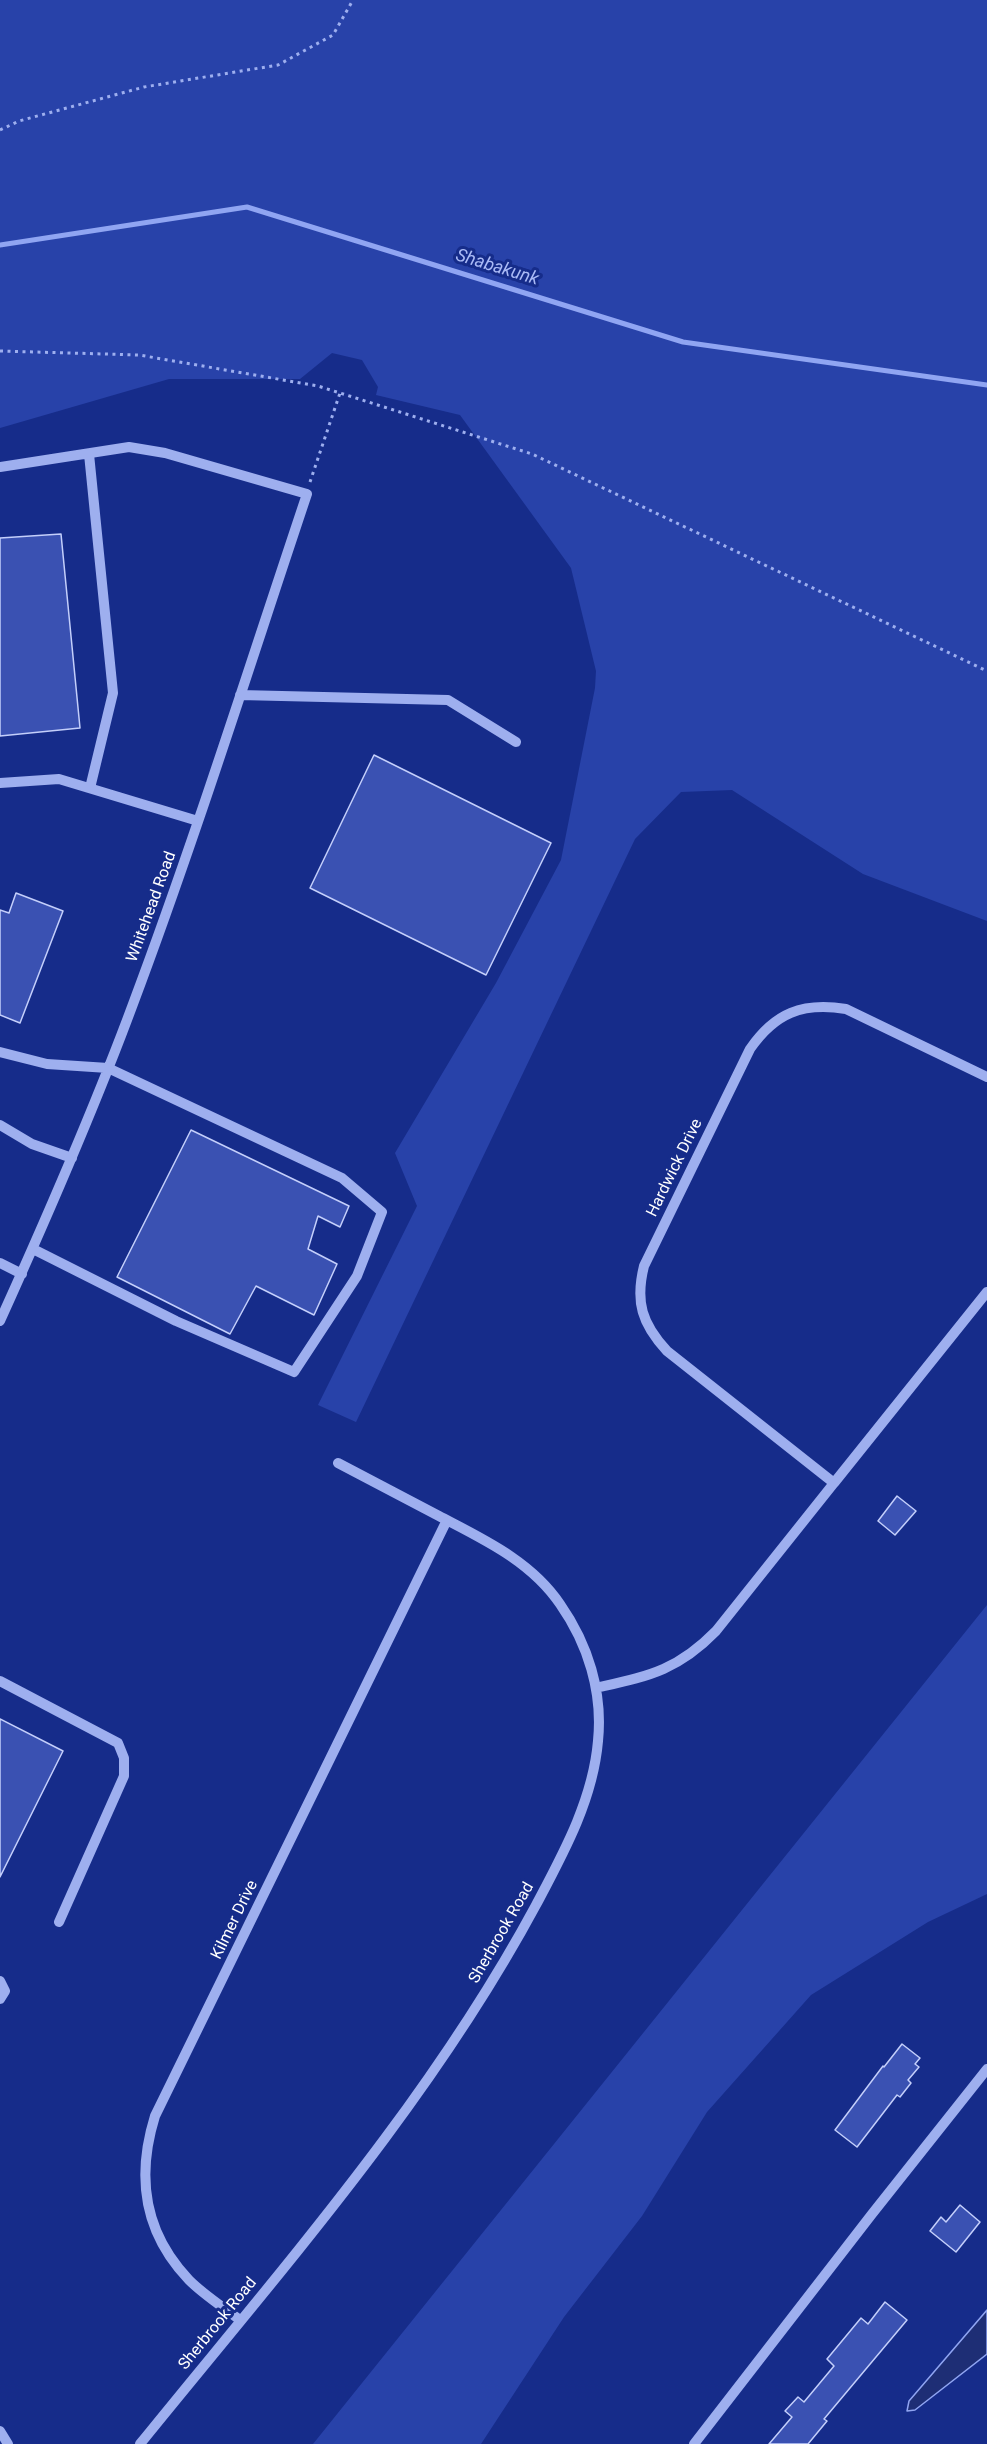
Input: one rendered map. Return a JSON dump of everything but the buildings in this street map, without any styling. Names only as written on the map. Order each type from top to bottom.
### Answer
[{"type":"street","points":[[0,466],[129,447],[165,453],[306,494]]},
{"type":"street","points":[[88,454],[113,693],[90,788]]},
{"type":"street","name":"Whitehead Road","points":[[0,1322],[72,1158],[108,1068],[198,821],[306,494]]},
{"type":"street","points":[[240,695],[448,700],[516,742]]},
{"type":"street","points":[[0,783],[59,779],[198,821]]},
{"type":"street","name":"Hardwick Drive","points":[[834,1483],[667,1351],[653,1336],[640,1301],[640,1283],[644,1266],[750,1049],[760,1034],[788,1013],[806,1007],[826,1006],[846,1010],[987,1077]]},
{"type":"street","points":[[0,1052],[47,1064],[108,1068],[342,1178],[382,1212],[357,1276],[294,1372],[176,1321],[33,1248]]},
{"type":"street","points":[[0,1125],[32,1143],[72,1158]]},
{"type":"street","points":[[0,1263],[22,1274]]},
{"type":"street","points":[[596,1688],[652,1675],[677,1664],[699,1649],[716,1631],[987,1292]]},
{"type":"street","name":"Sherbrook Road","points":[[140,2444],[380,2147],[468,2021],[516,1942],[559,1861],[577,1821],[590,1782],[598,1742],[596,1688],[588,1658],[576,1628],[559,1601],[513,1556],[338,1463]]},
{"type":"street","name":"Kilmer Drive","points":[[240,2320],[190,2281],[172,2259],[159,2237],[150,2215],[145,2190],[148,2138],[155,2116],[447,1520]]},
{"type":"street","points":[[0,1681],[118,1743],[124,1758],[124,1776],[59,1922]]},
{"type":"street","points":[[0,1981],[5,1991],[0,1999]]},
{"type":"street","points":[[694,2444],[987,2069]]},
{"type":"street","points":[[0,2431],[8,2444]]},
{"type":"path","points":[[0,130],[20,121],[144,87],[278,65],[333,35],[353,0]]},
{"type":"path","points":[[0,351],[139,355],[318,386],[532,454],[987,671]]},
{"type":"path","points":[[306,494],[340,393]]},
{"type":"shaded area","points":[[0,0],[987,0],[987,921],[863,874],[732,790],[681,792],[635,839],[356,1422],[318,1405],[417,1206],[395,1153],[496,983],[561,860],[595,688],[596,671],[571,568],[460,415],[376,395],[378,387],[362,360],[332,353],[300,379],[169,379],[0,428]]},
{"type":"shaded area","points":[[987,1605],[987,1894],[928,1922],[811,1995],[707,2112],[642,2216],[564,2317],[481,2444],[313,2444]]},
{"type":"shaded area","points":[[987,2310],[987,2354],[915,2410],[907,2411],[909,2401]]},
{"type":"waterway","name":"Shabakunk","points":[[0,245],[247,207],[683,342],[987,385]]}]
